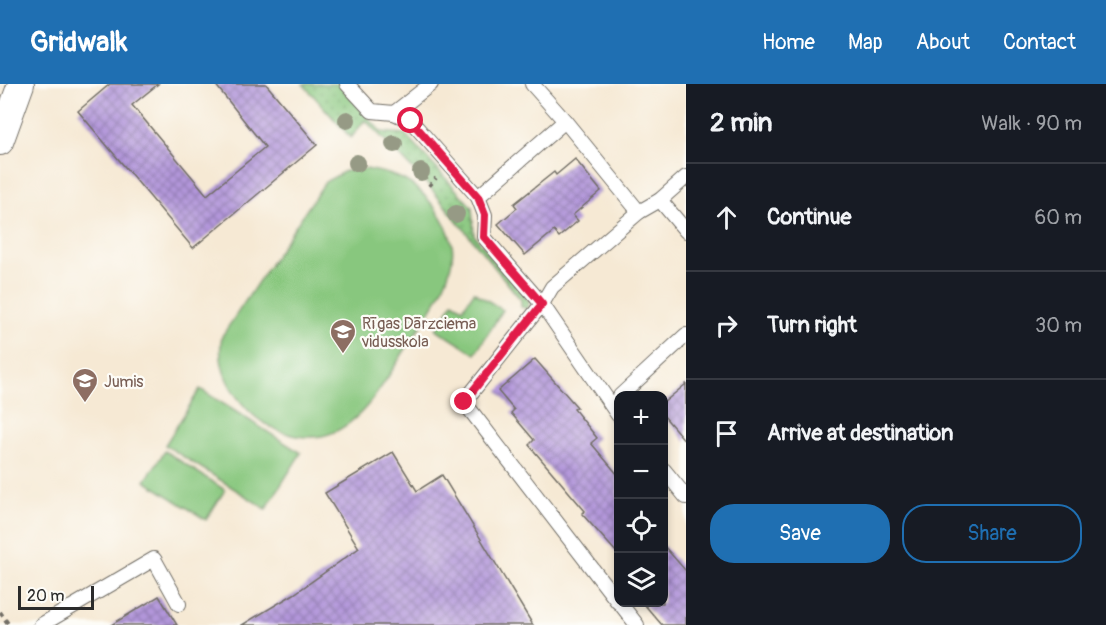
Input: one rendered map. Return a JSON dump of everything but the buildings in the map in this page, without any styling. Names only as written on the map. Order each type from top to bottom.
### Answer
[{"type":"street","points":[[0,142],[21,84]]},
{"type":"lane","points":[[347,84],[372,111],[394,113],[411,121],[478,197],[485,215],[484,237],[542,304],[614,399]]},
{"type":"lane","points":[[394,113],[430,84]]},
{"type":"lane","points":[[532,84],[639,212]]},
{"type":"lane","points":[[478,197],[565,121]]},
{"type":"lane","points":[[614,596],[464,402],[542,304],[552,287],[639,212],[660,200],[686,177]]},
{"type":"lane","points":[[660,200],[686,231]]},
{"type":"lane","points":[[629,391],[686,335]]},
{"type":"lane","points":[[668,475],[684,491]]},
{"type":"lane","points":[[41,625],[154,560],[179,604]]},
{"type":"lane","points":[[623,607],[637,625]]},
{"type":"path","points":[[0,612],[9,625]]},
{"type":"green space","points":[[303,84],[339,84],[381,132],[405,134],[472,207],[474,235],[529,301],[528,309],[521,307],[521,300],[429,186],[365,120],[351,138]]},
{"type":"green space","points":[[366,169],[387,173],[405,180],[428,199],[443,220],[451,239],[450,271],[429,313],[380,389],[371,402],[349,424],[322,436],[301,437],[281,432],[248,410],[229,385],[222,367],[222,336],[325,182],[345,171]]},
{"type":"green space","points":[[474,292],[503,310],[475,354],[436,329],[453,302],[463,308]]},
{"type":"green space","points":[[200,389],[301,453],[266,509],[165,445]]},
{"type":"green space","points":[[165,451],[225,490],[206,520],[145,481]]},
{"type":"place","name":"Rīgas Dārzciema vidusskola","points":[[343,355]]},
{"type":"place","name":"Jumis","points":[[85,404]]},
{"type":"route","points":[[411,121],[478,197],[485,215],[484,237],[542,304],[464,402]]}]
